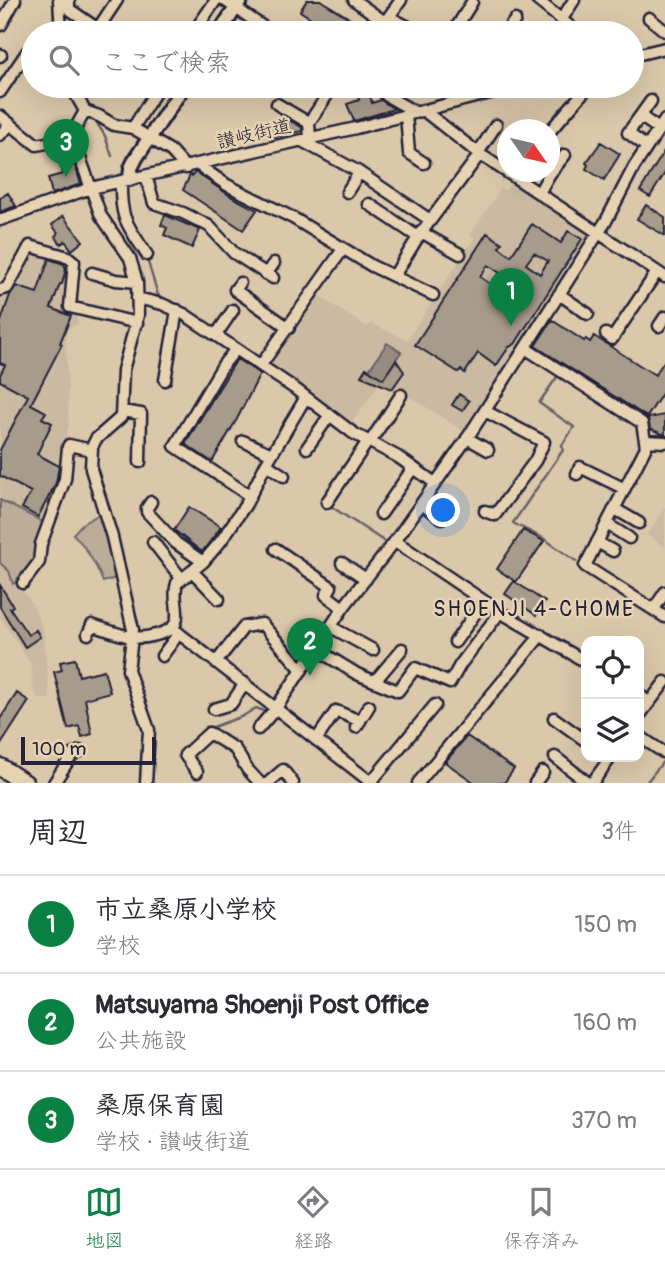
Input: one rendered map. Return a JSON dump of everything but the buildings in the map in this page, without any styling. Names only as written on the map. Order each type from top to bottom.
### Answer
[{"type":"main road","points":[[0,767],[25,783]]},
{"type":"street","points":[[1,25],[15,0]]},
{"type":"street","points":[[60,0],[61,21]]},
{"type":"street","points":[[69,0],[69,9],[84,21]]},
{"type":"street","points":[[103,21],[117,0]]},
{"type":"street","points":[[201,21],[216,0]]},
{"type":"street","points":[[224,0],[239,4],[258,21]]},
{"type":"street","points":[[354,0],[387,20],[401,0]]},
{"type":"street","points":[[537,0],[564,21]]},
{"type":"street","points":[[562,19],[574,0]]},
{"type":"street","points":[[466,21],[472,2]]},
{"type":"street","points":[[227,21],[239,4]]},
{"type":"street","points":[[649,18],[665,31]]},
{"type":"street","points":[[644,53],[665,48]]},
{"type":"street","points":[[0,92],[21,61]]},
{"type":"street","points":[[78,98],[85,111],[114,125],[133,128],[172,151],[186,167]]},
{"type":"street","points":[[133,128],[152,98]]},
{"type":"street","points":[[147,255],[135,240],[122,215],[125,180],[136,158],[176,98]]},
{"type":"street","points":[[325,98],[309,123],[306,140],[430,220]]},
{"type":"street","points":[[390,98],[497,166]]},
{"type":"street","name":"讃岐街道","points":[[0,220],[91,188],[306,140],[468,98]]},
{"type":"street","points":[[560,119],[579,98]]},
{"type":"street","points":[[647,147],[628,133],[651,102]]},
{"type":"street","points":[[277,104],[309,123]]},
{"type":"street","points":[[0,116],[37,145],[70,138],[85,111]]},
{"type":"street","points":[[415,112],[409,153],[424,163]]},
{"type":"street","points":[[258,729],[276,708],[344,608],[467,439],[598,233],[662,125],[640,116]]},
{"type":"street","points":[[0,135],[10,124]]},
{"type":"street","points":[[394,276],[419,235],[479,154],[496,125]]},
{"type":"street","points":[[70,138],[101,215],[130,258],[137,282],[137,323],[123,370],[122,411],[118,421],[96,439],[91,468],[112,537],[127,602],[133,638],[128,670],[149,730],[146,783]]},
{"type":"street","points":[[539,193],[565,155]]},
{"type":"street","points":[[198,165],[227,185],[433,295]]},
{"type":"street","points":[[347,192],[359,173]]},
{"type":"street","points":[[146,176],[154,203],[209,226],[234,253],[269,276],[274,263]]},
{"type":"street","points":[[522,182],[661,275],[612,339],[606,334]]},
{"type":"street","points":[[369,204],[419,235],[460,254]]},
{"type":"street","points":[[215,252],[225,243]]},
{"type":"street","points":[[0,290],[7,288],[30,246],[68,257],[74,262],[70,307],[137,323]]},
{"type":"street","points":[[261,365],[343,249]]},
{"type":"street","points":[[92,273],[116,280],[137,282]]},
{"type":"street","points":[[240,283],[235,290],[289,328]]},
{"type":"street","points":[[559,294],[588,314]]},
{"type":"street","points":[[138,298],[177,310],[261,365],[330,416],[435,483]]},
{"type":"street","points":[[166,380],[177,310]]},
{"type":"street","points":[[216,335],[233,310]]},
{"type":"street","points":[[659,326],[665,317]]},
{"type":"street","points":[[525,348],[642,423],[646,441],[635,469],[585,566],[665,617]]},
{"type":"street","points":[[236,349],[223,365],[175,446],[250,496]]},
{"type":"street","points":[[327,502],[401,395]]},
{"type":"street","points":[[162,656],[175,631],[175,589],[181,578],[203,562],[221,541],[306,397]]},
{"type":"street","points":[[122,411],[141,414],[141,462]]},
{"type":"street","points":[[485,411],[544,442],[535,461],[495,515],[485,511]]},
{"type":"street","points":[[307,448],[330,416]]},
{"type":"street","points":[[467,439],[488,450]]},
{"type":"street","points":[[243,441],[269,459],[284,476]]},
{"type":"street","points":[[646,441],[665,442]]},
{"type":"street","points":[[23,583],[39,562],[41,544],[65,480],[69,445],[92,450]]},
{"type":"street","points":[[381,514],[413,467]]},
{"type":"street","points":[[577,474],[580,467],[623,488]]},
{"type":"street","points":[[151,502],[147,512],[185,550],[203,562]]},
{"type":"street","points":[[421,504],[442,518]]},
{"type":"street","points":[[615,509],[639,523]]},
{"type":"street","points":[[162,529],[170,519]]},
{"type":"street","points":[[607,524],[629,538]]},
{"type":"street","points":[[395,541],[500,612],[581,659]]},
{"type":"street","points":[[153,542],[181,578]]},
{"type":"street","points":[[597,542],[612,551]]},
{"type":"street","points":[[277,549],[308,565],[331,587],[326,595],[344,608]]},
{"type":"street","points":[[342,563],[366,579]]},
{"type":"street","points":[[192,570],[219,599]]},
{"type":"street","points":[[654,609],[665,592]]},
{"type":"street","points":[[455,642],[484,601]]},
{"type":"street","points":[[316,649],[357,674],[398,691],[415,668],[450,683],[460,665],[500,612]]},
{"type":"street","points":[[217,661],[244,627],[262,624],[302,670]]},
{"type":"street","points":[[88,634],[92,625],[133,638],[175,631],[372,783],[435,705]]},
{"type":"street","points":[[331,627],[373,650]]},
{"type":"street","points":[[418,783],[541,635]]},
{"type":"street","points":[[375,681],[396,651]]},
{"type":"street","points":[[656,698],[665,682]]},
{"type":"street","points":[[214,709],[231,704],[245,683]]},
{"type":"street","points":[[316,740],[336,710],[341,710],[358,724],[369,706]]},
{"type":"street","points":[[556,724],[581,738]]},
{"type":"street","points":[[197,772],[185,755],[209,733],[235,749],[247,769],[260,783]]},
{"type":"street","points":[[644,739],[663,752]]},
{"type":"street","points":[[54,783],[72,755],[80,751]]},
{"type":"street","points":[[555,757],[590,783],[605,762]]},
{"type":"street","points":[[268,783],[283,770],[293,783]]},
{"type":"street","points":[[535,783],[543,772]]},
{"type":"shaded area","points":[[511,182],[588,233],[588,239],[463,431],[407,395],[379,384],[350,425],[270,362],[319,296],[367,327],[371,323],[407,340],[474,238],[470,235],[501,188],[505,191]]},
{"type":"shaded area","points":[[31,248],[70,262],[78,324],[68,329],[66,336],[69,425],[63,445],[62,478],[17,582],[32,603],[43,630],[50,699],[39,699],[33,689],[31,665],[0,617],[0,292]]},
{"type":"shaded area","points":[[387,343],[401,352],[383,379],[369,370]]},
{"type":"shaded area","points":[[0,500],[45,523],[31,565],[13,584],[9,571],[0,563]]},
{"type":"shaded area","points":[[665,507],[665,547],[647,535]]},
{"type":"shaded area","points":[[101,513],[119,577],[103,582],[90,556],[73,534],[82,524]]},
{"type":"waterway","points":[[94,118],[105,136],[112,156]]},
{"type":"waterway","points":[[147,259],[158,295],[174,304]]},
{"type":"waterway","points":[[559,374],[539,403],[574,427],[562,445],[563,450],[513,523],[543,538],[576,561]]},
{"type":"waterway","points":[[329,505],[388,544]]},
{"type":"waterway","points":[[218,735],[213,727],[256,708],[269,713]]},
{"type":"waterway","points":[[646,783],[665,759]]},
{"type":"place","name":"桑原保育園","points":[[66,177]]},
{"type":"place","name":"市立桑原小学校","points":[[511,326]]},
{"type":"place","name":"Matsuyama Shoenji Post Office","points":[[310,676]]},
{"type":"district","name":"SHOENJI 4-CHOME","points":[[534,609]]}]
